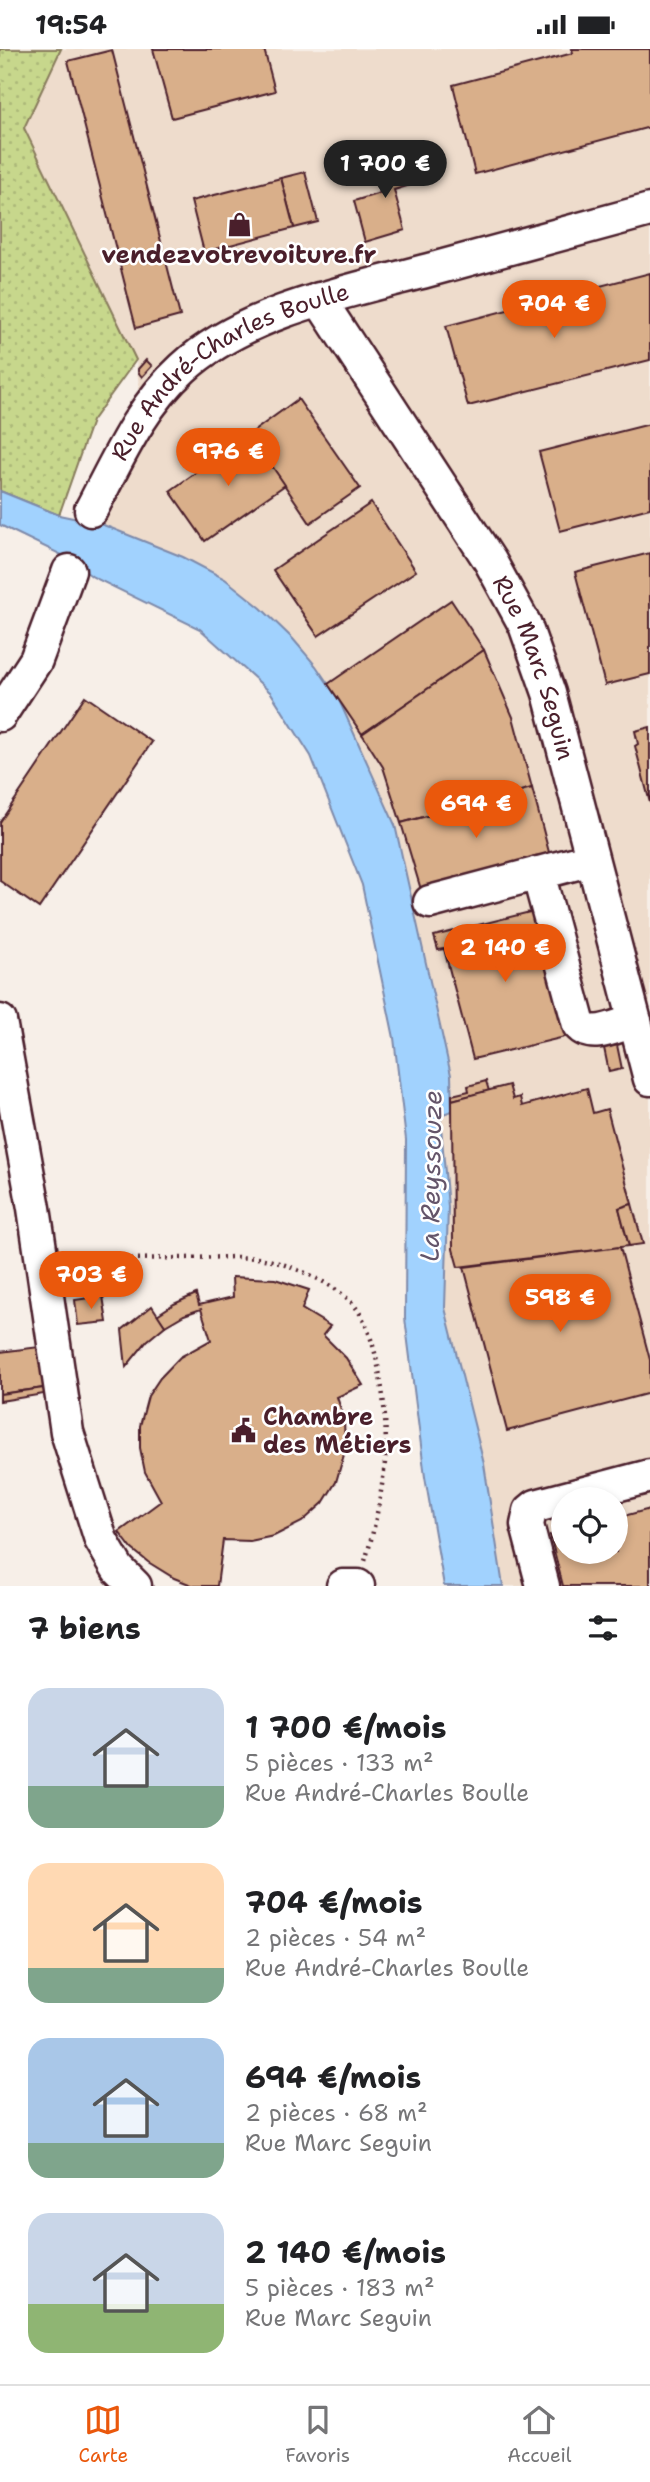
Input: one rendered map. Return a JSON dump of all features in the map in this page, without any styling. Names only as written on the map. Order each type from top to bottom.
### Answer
[{"type":"street","name":"Rue André-Charles Boulle","points":[[91,510],[138,419],[183,368],[214,345],[238,332],[319,299],[650,210]]},
{"type":"street","name":"Rue Marc Seguin","points":[[319,299],[490,561],[525,625],[549,694],[650,1079]]},
{"type":"street","points":[[0,715],[36,660],[69,571]]},
{"type":"street","points":[[430,902],[592,859]]},
{"type":"street","points":[[538,873],[579,1025],[593,1033],[635,1021]]},
{"type":"street","points":[[0,1021],[67,1432],[102,1540],[118,1569],[135,1586]]},
{"type":"street","points":[[543,1586],[527,1525],[530,1511],[536,1506],[650,1476]]},
{"type":"path","points":[[41,1260],[237,1257],[264,1259],[314,1276],[356,1307],[367,1328],[379,1368],[385,1469],[368,1550],[353,1586]]},
{"type":"shaded area","points":[[61,49],[650,49],[650,1586],[503,1586],[484,1464],[445,1308],[448,1207],[440,1114],[339,700],[316,666],[293,639],[225,579],[183,557],[101,524],[145,441],[136,360],[24,128]]},
{"type":"green space","points":[[0,49],[61,49],[24,128],[136,360],[92,421],[59,515],[0,491]]},
{"type":"water","name":"La Reyssouze","points":[[0,491],[59,515],[101,524],[183,557],[225,579],[293,639],[316,666],[339,700],[395,825],[451,1075],[452,1111],[440,1115],[448,1207],[445,1308],[484,1464],[503,1586],[444,1586],[425,1477],[405,1318],[406,1140],[394,1038],[362,885],[311,756],[271,693],[200,629],[93,577],[62,555],[0,525]]},
{"type":"building","points":[[153,49],[264,49],[275,91],[172,118]]},
{"type":"building","points":[[572,49],[650,49],[650,127],[475,174],[453,85],[573,53]]},
{"type":"building","points":[[112,50],[180,316],[136,328],[68,61]]},
{"type":"building","points":[[411,157],[417,183],[394,190],[405,230],[365,242],[354,201],[380,193],[372,168]]},
{"type":"building","points":[[305,172],[318,222],[294,228],[281,178]]},
{"type":"building","points":[[281,178],[294,228],[204,252],[191,201]]},
{"type":"building","points":[[650,273],[650,360],[468,406],[446,326]]},
{"type":"building","points":[[146,360],[152,366],[142,377],[138,369]]},
{"type":"building","points":[[298,399],[360,488],[310,523],[250,434]]},
{"type":"building","points":[[650,424],[650,508],[560,531],[539,452]]},
{"type":"building","points":[[250,434],[285,485],[205,541],[170,491]]},
{"type":"building","points":[[371,503],[416,571],[318,636],[273,570]]},
{"type":"building","points":[[650,553],[650,674],[605,685],[575,572]]},
{"type":"building","points":[[451,600],[484,650],[362,734],[328,684]]},
{"type":"building","points":[[484,650],[513,717],[532,788],[401,823],[383,767],[362,734]]},
{"type":"building","points":[[85,696],[152,742],[39,908],[0,881],[0,822]]},
{"type":"building","points":[[650,727],[650,803],[635,746],[638,744],[635,731]]},
{"type":"building","points":[[532,788],[550,856],[422,893],[401,823]]},
{"type":"building","points":[[538,910],[569,1036],[473,1059],[444,949],[438,950],[434,936]]},
{"type":"building","points":[[617,1045],[622,1069],[609,1072],[604,1048]]},
{"type":"building","points":[[486,1081],[489,1091],[452,1100],[452,1095],[469,1091],[468,1086]]},
{"type":"building","points":[[509,1085],[513,1099],[520,1097],[522,1106],[587,1088],[593,1113],[607,1109],[632,1204],[619,1208],[629,1246],[458,1267],[453,1249],[452,1100]]},
{"type":"building","points":[[632,1204],[643,1244],[629,1246],[619,1208]]},
{"type":"building","points":[[620,1247],[650,1360],[650,1393],[507,1431],[464,1267]]},
{"type":"building","name":"Chambre des Métiers","points":[[232,1277],[275,1279],[309,1290],[302,1309],[330,1326],[323,1335],[346,1358],[363,1385],[337,1397],[344,1418],[345,1451],[336,1482],[323,1503],[302,1522],[274,1536],[250,1541],[223,1540],[217,1586],[194,1586],[174,1578],[148,1562],[132,1549],[119,1532],[161,1501],[145,1472],[140,1448],[140,1426],[148,1396],[160,1378],[180,1357],[211,1340],[201,1309],[165,1326],[157,1315],[196,1294],[199,1305],[233,1297]]},
{"type":"building","points":[[103,1296],[107,1322],[78,1325],[75,1300]]},
{"type":"building","points":[[152,1306],[165,1326],[147,1341],[126,1367],[122,1330]]},
{"type":"building","points":[[39,1347],[44,1388],[0,1394],[0,1352]]},
{"type":"building","points":[[44,1388],[44,1394],[0,1401],[0,1394]]},
{"type":"building","points":[[650,1509],[650,1586],[563,1586],[557,1564],[628,1564],[628,1515]]},
{"type":"place","name":"vendezvotrevoiture.fr","points":[[239,224]]},
{"type":"place","name":"Chambre des Métiers","points":[[243,1431]]}]
